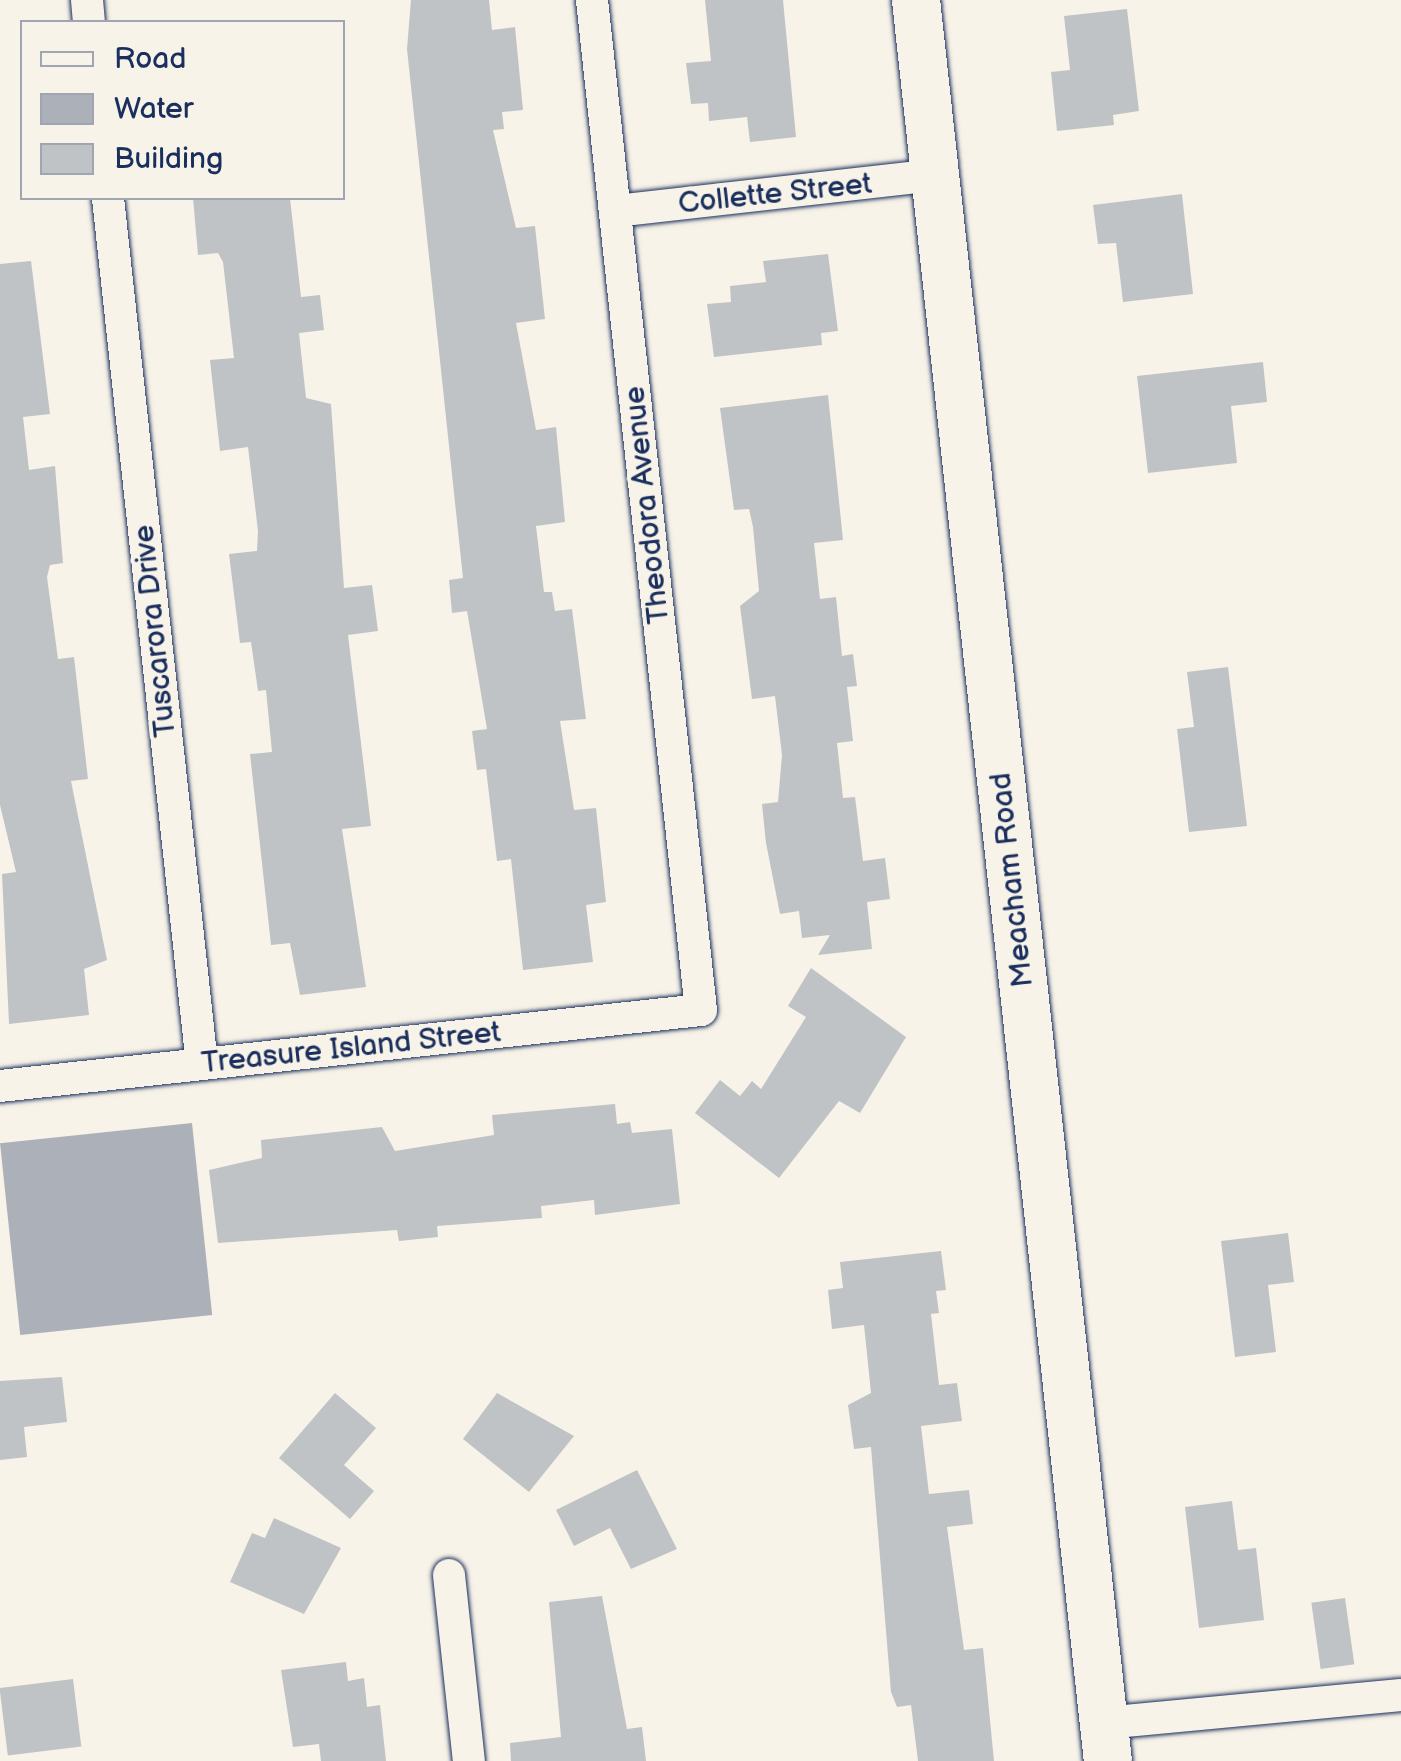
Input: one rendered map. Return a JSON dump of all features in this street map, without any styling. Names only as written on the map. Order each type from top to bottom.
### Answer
[{"type":"street","name":"Theodora Avenue","points":[[592,0],[701,1010]]},
{"type":"street","name":"Meacham Road","points":[[916,0],[1106,1742]]},
{"type":"street","name":"Collette Street","points":[[615,211],[936,176]]},
{"type":"street","name":"Tuscarora Drive","points":[[108,200],[202,1064]]},
{"type":"street","name":"Treasure Island Street","points":[[0,1086],[701,1010]]},
{"type":"street","points":[[449,1576],[469,1761]]},
{"type":"street","points":[[1106,1742],[1401,1696]]},
{"type":"water","points":[[192,1123],[212,1315],[20,1335],[0,1143]]},
{"type":"building","points":[[411,0],[489,0],[492,30],[515,27],[523,110],[502,112],[504,129],[493,130],[516,228],[535,226],[545,319],[516,323],[536,430],[556,427],[565,522],[536,526],[544,592],[552,592],[555,611],[572,609],[586,719],[560,721],[574,810],[596,808],[606,902],[586,905],[593,962],[523,970],[511,859],[497,861],[486,769],[477,770],[472,731],[487,729],[467,611],[452,613],[449,580],[463,578],[407,49]]},
{"type":"building","points":[[705,0],[783,0],[796,137],[750,142],[747,117],[709,121],[708,103],[691,104],[686,63],[711,61]]},
{"type":"building","points":[[1127,9],[1139,111],[1113,115],[1114,125],[1057,131],[1051,72],[1070,70],[1064,16]]},
{"type":"building","points":[[1182,194],[1193,294],[1123,302],[1116,243],[1098,244],[1093,205]]},
{"type":"building","points":[[193,200],[290,200],[301,297],[320,295],[324,330],[299,333],[306,398],[331,404],[344,588],[372,585],[378,631],[348,635],[371,826],[342,829],[366,987],[300,995],[290,943],[271,945],[250,754],[272,752],[266,690],[258,691],[251,642],[240,643],[229,554],[257,551],[258,531],[248,447],[220,451],[210,360],[234,358],[223,262],[218,253],[198,255]]},
{"type":"building","points":[[828,254],[838,331],[821,333],[822,345],[714,357],[707,304],[731,302],[730,286],[766,282],[763,261]]},
{"type":"building","points":[[31,261],[50,414],[23,417],[29,470],[55,466],[63,563],[50,565],[47,577],[58,659],[74,657],[88,779],[71,781],[107,960],[84,969],[89,1015],[9,1024],[2,874],[16,872],[0,805],[0,264]]},
{"type":"building","points":[[1263,362],[1267,402],[1231,406],[1237,463],[1148,473],[1137,376]]},
{"type":"building","points":[[828,395],[843,540],[814,543],[820,599],[836,597],[842,656],[853,654],[857,686],[847,687],[853,741],[837,743],[843,798],[855,797],[863,861],[885,858],[890,899],[867,902],[872,949],[818,955],[830,935],[802,938],[799,911],[780,914],[766,843],[762,804],[778,802],[782,755],[775,696],[752,699],[740,606],[759,591],[753,527],[749,509],[734,510],[720,408]]},
{"type":"building","points":[[1228,667],[1247,826],[1189,832],[1177,729],[1194,727],[1187,672]]},
{"type":"building","points":[[811,968],[906,1037],[860,1113],[839,1101],[779,1178],[695,1113],[720,1080],[740,1096],[752,1081],[761,1089],[806,1017],[788,1006]]},
{"type":"building","points":[[615,1104],[617,1124],[630,1122],[632,1133],[672,1129],[680,1204],[595,1215],[594,1200],[541,1206],[542,1218],[437,1226],[438,1237],[399,1241],[397,1230],[218,1243],[209,1170],[262,1158],[261,1140],[382,1127],[395,1151],[494,1135],[492,1115]]},
{"type":"building","points":[[1288,1233],[1294,1282],[1268,1285],[1276,1352],[1235,1357],[1221,1241]]},
{"type":"building","points":[[941,1251],[946,1290],[936,1291],[939,1313],[931,1314],[939,1385],[957,1383],[962,1421],[921,1426],[929,1494],[969,1490],[973,1524],[947,1527],[964,1650],[983,1648],[994,1761],[918,1761],[911,1705],[897,1707],[891,1692],[871,1447],[854,1449],[848,1405],[871,1393],[864,1325],[832,1329],[828,1290],[843,1288],[840,1262]]},
{"type":"building","points":[[62,1377],[67,1422],[24,1427],[27,1457],[0,1460],[0,1381]]},
{"type":"building","points":[[335,1393],[376,1428],[344,1465],[374,1491],[350,1519],[279,1458]]},
{"type":"building","points":[[497,1393],[574,1436],[529,1492],[463,1439]]},
{"type":"building","points":[[637,1470],[677,1549],[631,1569],[610,1528],[574,1546],[556,1510]]},
{"type":"building","points":[[1232,1501],[1238,1550],[1256,1548],[1264,1620],[1199,1628],[1185,1507]]},
{"type":"building","points":[[274,1518],[341,1548],[304,1614],[230,1582],[252,1533],[265,1538]]},
{"type":"building","points":[[602,1596],[627,1729],[642,1727],[646,1761],[511,1761],[510,1743],[561,1737],[549,1602]]},
{"type":"building","points":[[1345,1598],[1354,1664],[1321,1669],[1311,1603]]},
{"type":"building","points":[[346,1662],[348,1681],[364,1678],[367,1707],[380,1705],[386,1761],[321,1761],[319,1744],[293,1747],[281,1670]]},
{"type":"building","points":[[73,1679],[81,1746],[8,1756],[0,1688]]}]
